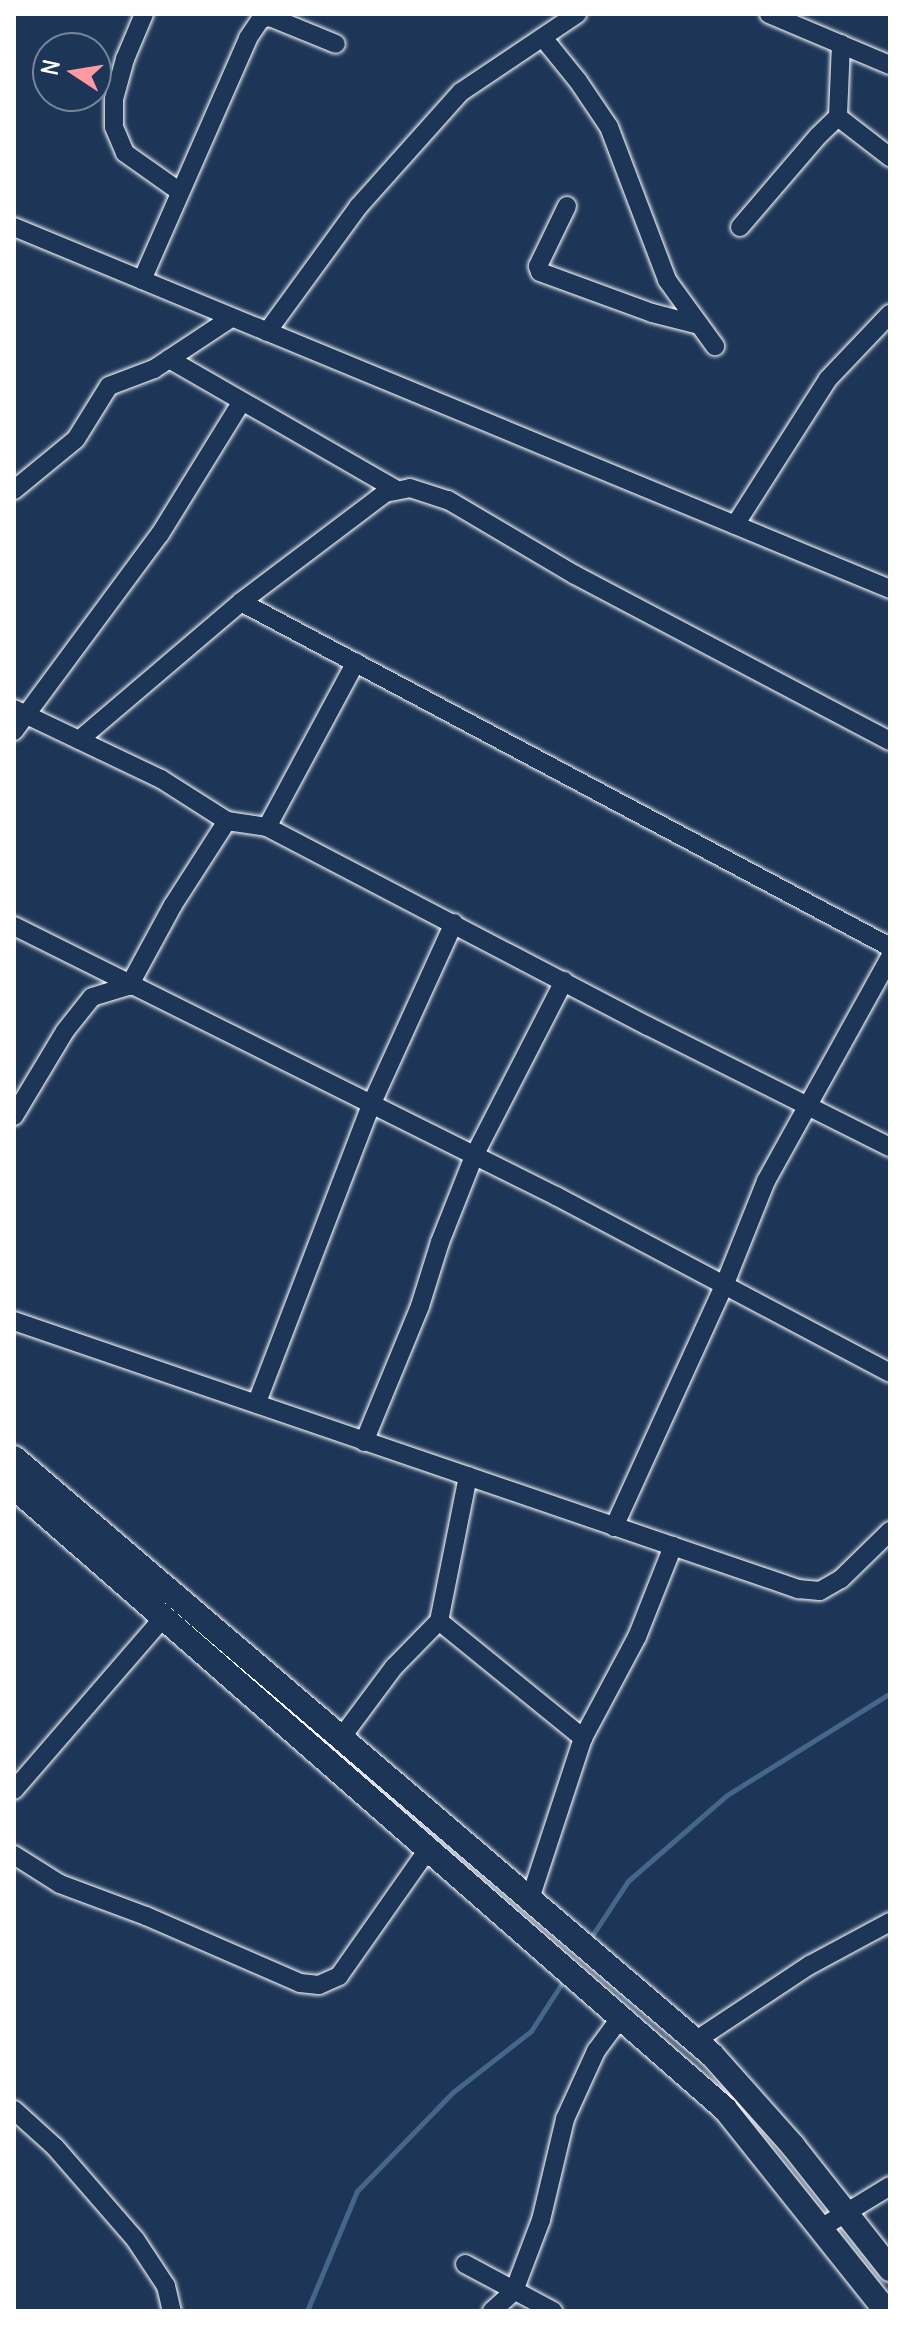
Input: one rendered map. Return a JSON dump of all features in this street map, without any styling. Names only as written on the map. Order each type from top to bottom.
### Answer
[{"type":"main road","points":[[14,1458],[695,2041],[753,2098],[890,2269]]},
{"type":"main road","points":[[14,1487],[429,1848],[521,1934],[615,2011],[725,2109],[886,2311]]},
{"type":"street","points":[[144,14],[125,59],[114,99],[114,127],[125,153],[180,192]]},
{"type":"street","points":[[267,332],[358,207],[461,92],[577,14]]},
{"type":"street","points":[[769,14],[890,65]]},
{"type":"street","points":[[142,280],[248,38],[261,19],[270,17],[336,44]]},
{"type":"street","points":[[544,39],[609,127],[667,280],[715,346]]},
{"type":"street","points":[[740,227],[838,117],[841,44]]},
{"type":"street","points":[[838,117],[890,157]]},
{"type":"street","points":[[567,206],[538,266],[540,272],[652,313],[699,325]]},
{"type":"street","points":[[14,227],[890,589]]},
{"type":"street","points":[[735,525],[828,379],[890,314]]},
{"type":"street","points":[[14,490],[76,439],[109,386],[154,369],[231,318]]},
{"type":"street","points":[[169,359],[397,490]]},
{"type":"street","points":[[14,731],[21,712],[160,534],[241,403]]},
{"type":"street","points":[[79,740],[241,602],[385,493],[410,488],[448,500],[575,575],[890,741]]},
{"type":"street","points":[[241,602],[890,947]]},
{"type":"street","points":[[267,827],[356,662]]},
{"type":"street","points":[[21,712],[161,779],[227,821],[267,827],[890,1147]]},
{"type":"street","points":[[14,1116],[65,1031],[92,997],[129,986],[173,905],[227,821]]},
{"type":"street","points":[[257,1402],[371,1105],[454,923]]},
{"type":"street","points":[[14,926],[129,986],[240,1036],[890,1373]]},
{"type":"street","points":[[614,1527],[724,1286],[766,1181],[890,957]]},
{"type":"street","points":[[364,1442],[420,1306],[440,1242],[474,1156],[564,981]]},
{"type":"street","points":[[14,1321],[798,1589],[820,1591],[841,1579],[890,1531]]},
{"type":"street","points":[[341,1738],[394,1667],[439,1621],[468,1476]]},
{"type":"street","points":[[533,1902],[583,1738],[637,1637],[673,1546]]},
{"type":"street","points":[[14,1790],[164,1617]]},
{"type":"street","points":[[439,1621],[583,1738]]},
{"type":"street","points":[[14,1855],[60,1884],[146,1916],[300,1983],[319,1985],[339,1976],[429,1848]]},
{"type":"street","points":[[695,2041],[810,1965],[890,1922]]},
{"type":"street","points":[[492,2311],[514,2291],[541,2220],[565,2119],[615,2011]]},
{"type":"street","points":[[14,2110],[55,2147],[135,2239],[166,2286],[172,2311]]},
{"type":"street","points":[[821,2228],[890,2186]]},
{"type":"street","points":[[465,2264],[553,2311]]},
{"type":"waterway","points":[[588,1942],[628,1881],[727,1795],[890,1693]]},
{"type":"waterway","points":[[307,2311],[357,2191],[453,2092],[531,2031],[566,1977]]}]
